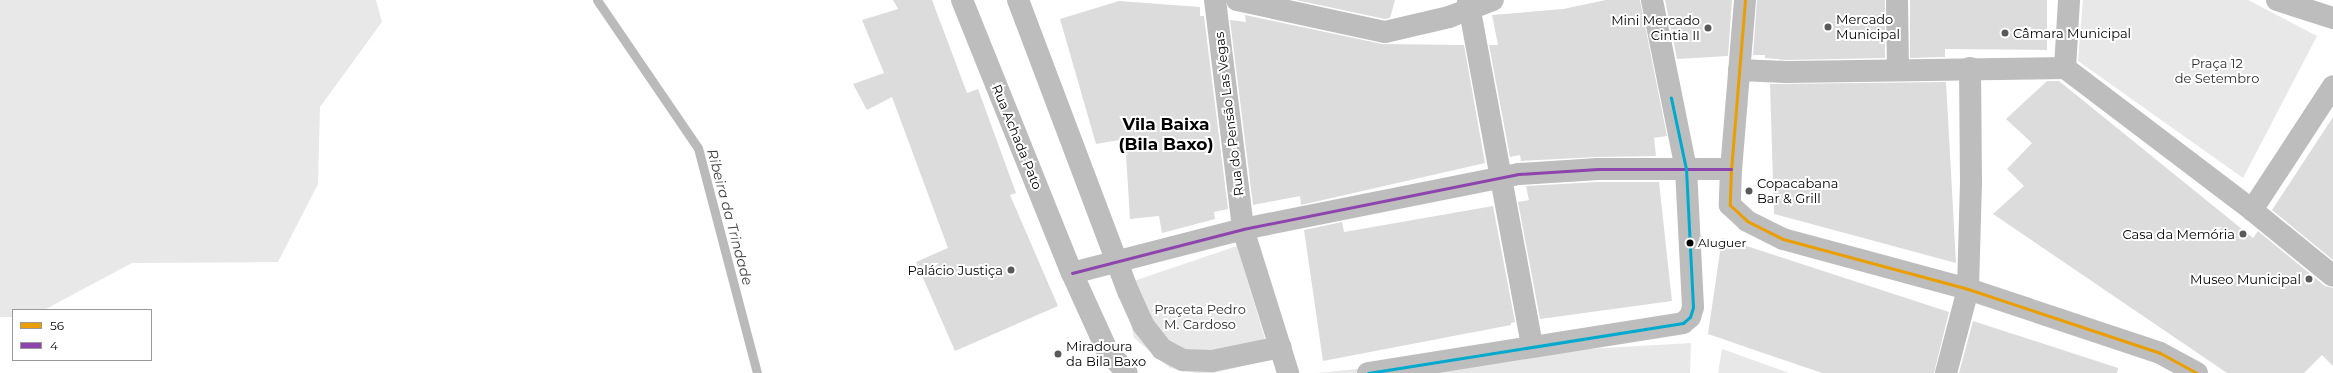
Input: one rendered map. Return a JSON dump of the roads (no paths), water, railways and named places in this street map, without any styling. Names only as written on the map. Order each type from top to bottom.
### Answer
[{"type":"street","name":"Rua Achada Pato","points":[[962,0],[1072,273],[1107,350],[1126,373]]},
{"type":"street","points":[[1018,0],[1129,293],[1144,326],[1162,349],[1183,360],[1212,361],[1281,347]]},
{"type":"street","name":"Rua do Pensão Las Vegas","points":[[1215,0],[1243,229],[1288,373]]},
{"type":"street","points":[[1237,0],[1385,32],[1449,17],[1469,4],[1493,0]]},
{"type":"street","points":[[1368,373],[1683,323],[1690,317],[1693,307],[1686,169],[1652,0]]},
{"type":"street","points":[[1745,0],[1731,169],[1730,205],[1747,221],[1783,239],[1968,289],[2160,353],[2197,373]]},
{"type":"street","points":[[1897,0],[1898,69]]},
{"type":"street","points":[[2066,68],[2069,0]]},
{"type":"street","points":[[2277,0],[2333,18]]},
{"type":"street","points":[[1469,4],[1532,346]]},
{"type":"street","points":[[1946,373],[1968,289],[1972,183],[1970,68]]},
{"type":"street","points":[[1739,70],[1787,72],[1898,69],[2066,68],[2252,210],[2333,276]]},
{"type":"street","points":[[2252,210],[2333,86]]},
{"type":"street","points":[[1072,273],[1243,229],[1502,177],[1545,172],[1598,169],[1731,169]]},
{"type":"waterway","name":"Ribeira da Trindade","points":[[597,0],[698,148],[757,373]]},
{"type":"place","name":"Mercado Municipal","points":[[1828,27]]},
{"type":"place","name":"Mini Mercado Cintia II","points":[[1708,28]]},
{"type":"place","name":"Câmara Municipal","points":[[2005,33]]},
{"type":"place","name":"Copacabana Bar & Grill","points":[[1749,191]]},
{"type":"place","name":"Casa da Memória","points":[[2243,234]]},
{"type":"place","name":"Aluguer","points":[[1690,243]]},
{"type":"place","name":"Palácio Justiça","points":[[1011,270]]},
{"type":"place","name":"Museo Municipal","points":[[2309,279]]},
{"type":"place","name":"Miradoura da Bila Baxo","points":[[1058,354]]},
{"type":"district","name":"Vila Baixa (Bila Baxo)","points":[[1166,135]]},
{"type":"park label","name":"Praça 12 de Setembro","points":[[2217,72]]},
{"type":"park label","name":"Praçeta Pedro M. Cardoso","points":[[1200,318]]}]
